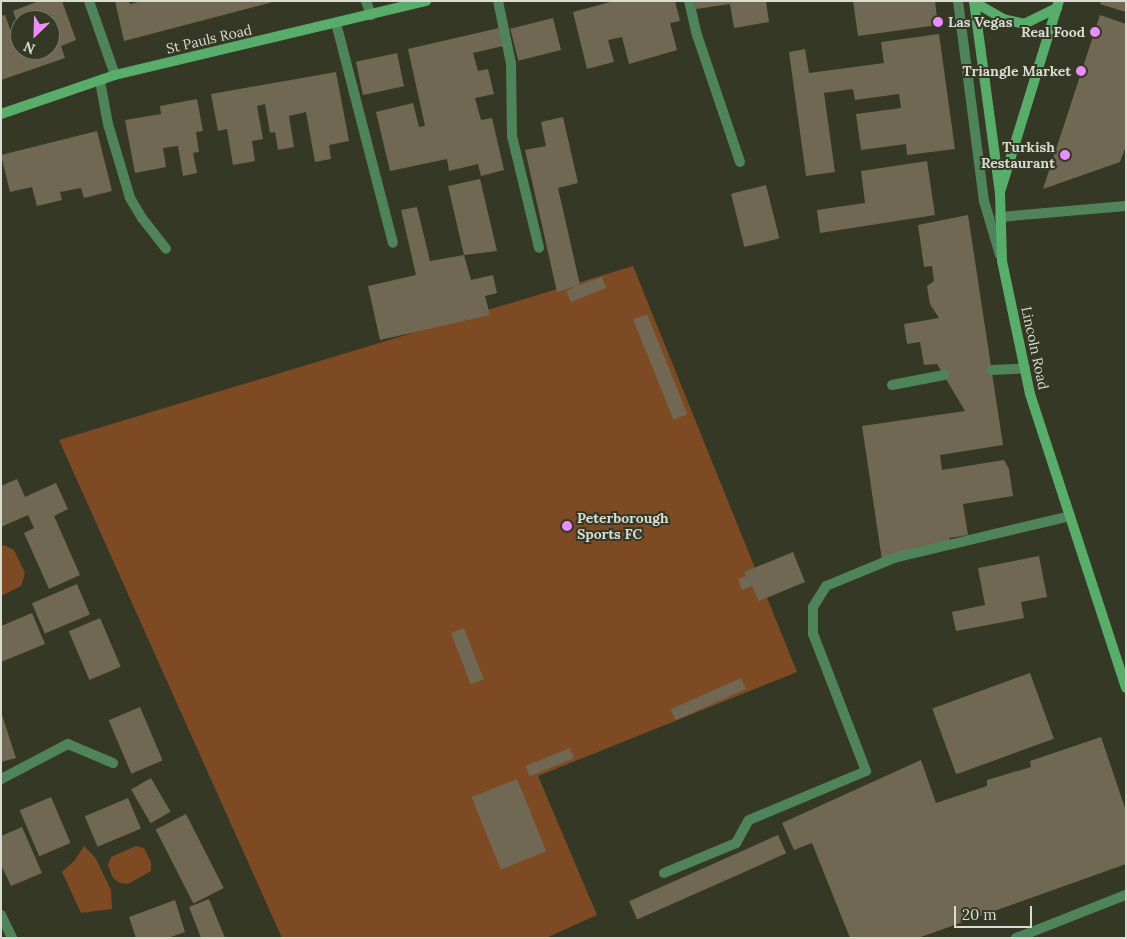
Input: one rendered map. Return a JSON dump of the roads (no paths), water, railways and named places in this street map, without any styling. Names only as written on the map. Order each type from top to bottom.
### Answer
[{"type":"street","points":[[89,1],[115,75]]},
{"type":"street","points":[[366,1],[371,14]]},
{"type":"street","name":"St Pauls Road","points":[[1,114],[115,75],[426,1]]},
{"type":"street","points":[[498,1],[511,63],[512,136],[539,248]]},
{"type":"street","points":[[689,1],[697,35],[740,162]]},
{"type":"street","points":[[958,1],[984,200],[1002,261]]},
{"type":"street","points":[[974,2],[1003,19],[1024,24],[1058,4]]},
{"type":"street","name":"Lincoln Road","points":[[974,2],[1000,193],[1002,261],[1030,394],[1126,688]]},
{"type":"street","points":[[1000,193],[1058,4]]},
{"type":"street","points":[[336,23],[393,243]]},
{"type":"street","points":[[100,81],[108,124],[130,198],[142,218],[166,249]]},
{"type":"street","points":[[1000,217],[1126,206]]},
{"type":"street","points":[[992,370],[1025,368]]},
{"type":"street","points":[[892,385],[944,375]]},
{"type":"street","points":[[664,874],[736,843],[749,820],[866,771],[813,634],[813,607],[826,586],[894,558],[1070,516]]},
{"type":"street","points":[[1,779],[68,744],[113,764]]},
{"type":"street","points":[[1016,938],[1126,896]]},
{"type":"street","points":[[1,915],[12,938]]},
{"type":"place","name":"Las Vegas","points":[[938,22]]},
{"type":"place","name":"Real Food","points":[[1095,32]]},
{"type":"place","name":"Triangle Market","points":[[1081,71]]},
{"type":"place","name":"Turkish Restaurant","points":[[1065,155]]},
{"type":"place","name":"Peterborough Sports FC","points":[[567,526]]}]
